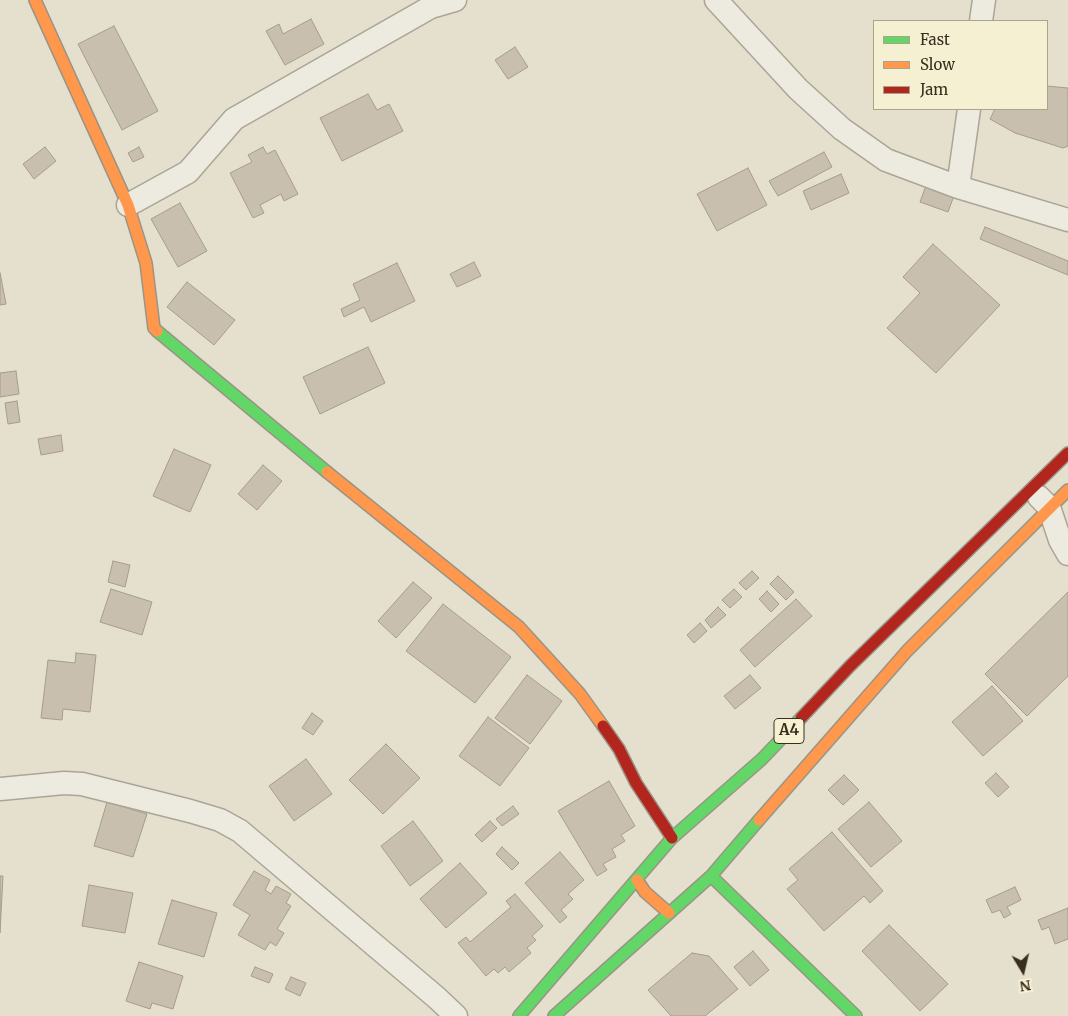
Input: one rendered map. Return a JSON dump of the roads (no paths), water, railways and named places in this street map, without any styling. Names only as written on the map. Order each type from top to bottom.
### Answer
[{"type":"main road","points":[[35,0],[128,205],[146,263],[154,328],[208,376],[519,627],[580,694],[619,749],[636,782],[672,838]]},
{"type":"main road","name":"A4","points":[[554,1016],[710,876],[897,640],[1031,490],[1068,454]]},
{"type":"main road","name":"A4","points":[[519,1016],[534,1007],[672,838],[1068,490]]},
{"type":"main road","points":[[726,791],[740,800]]},
{"type":"main road","points":[[710,876],[856,1016]]},
{"type":"main road","points":[[637,880],[646,892],[669,913]]},
{"type":"street","points":[[128,205],[188,172],[234,119],[431,7],[455,0]]},
{"type":"street","points":[[716,0],[798,89],[862,144],[886,160],[958,187],[1068,220]]},
{"type":"street","points":[[981,20],[984,0]]},
{"type":"street","points":[[958,187],[969,110]]},
{"type":"street","points":[[1031,490],[1049,507],[1060,540],[1068,554]]},
{"type":"street","points":[[0,789],[64,782],[82,784],[220,820],[240,832],[456,1016]]}]
